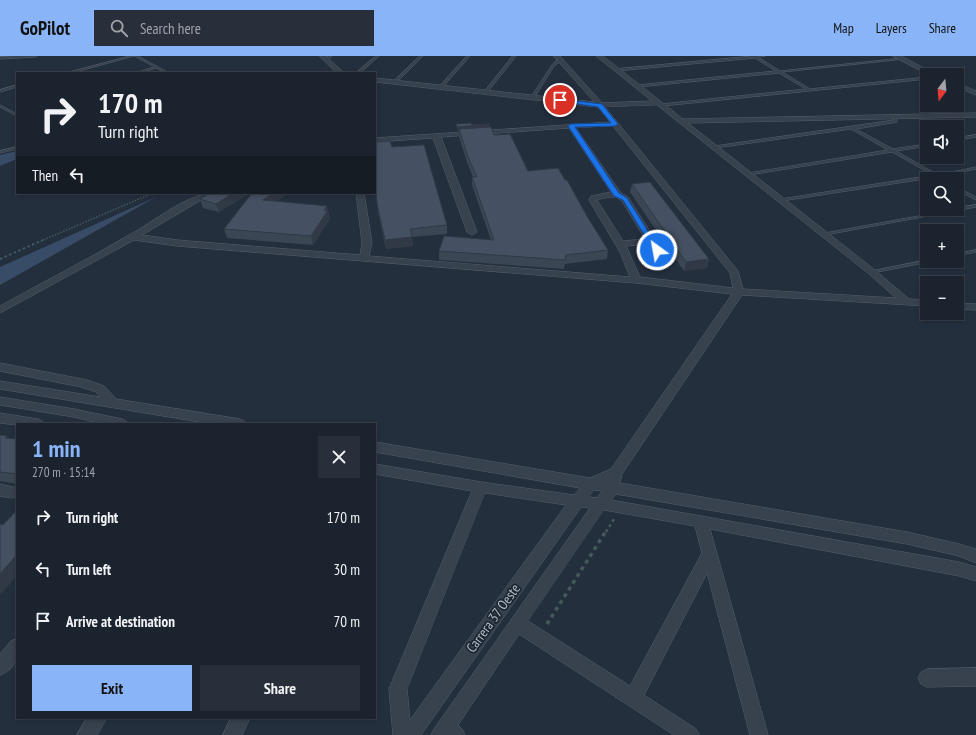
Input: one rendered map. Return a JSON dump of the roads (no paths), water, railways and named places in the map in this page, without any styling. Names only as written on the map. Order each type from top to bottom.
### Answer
[{"type":"street","points":[[599,56],[825,234],[905,301]]},
{"type":"street","points":[[896,56],[920,68]]},
{"type":"street","points":[[327,57],[340,72]]},
{"type":"street","points":[[559,59],[600,105],[735,273],[739,292],[616,473],[612,488]]},
{"type":"street","points":[[376,80],[600,105],[661,104]]},
{"type":"street","points":[[964,88],[976,93]]},
{"type":"street","points":[[683,121],[976,115]]},
{"type":"street","points":[[376,140],[615,124]]},
{"type":"street","points":[[571,126],[617,194],[625,199],[662,258]]},
{"type":"street","points":[[436,135],[472,232]]},
{"type":"street","points":[[0,310],[133,237],[166,216],[206,194]]},
{"type":"street","points":[[360,194],[367,243],[364,258]]},
{"type":"street","points":[[617,194],[602,196],[594,198],[593,200],[620,244],[636,280]]},
{"type":"street","points":[[133,237],[176,243],[636,280],[739,292],[920,302]]},
{"type":"street","points":[[620,244],[652,241]]},
{"type":"street","points":[[964,307],[976,308]]},
{"type":"street","points":[[0,367],[83,384],[100,389],[111,402]]},
{"type":"street","points":[[0,385],[234,423]]},
{"type":"street","points":[[0,401],[74,413],[117,423]]},
{"type":"street","points":[[0,418],[32,423]]},
{"type":"street","points":[[97,423],[108,421]]},
{"type":"street","points":[[376,447],[907,538],[960,550],[976,556]]},
{"type":"street","points":[[376,470],[701,521],[959,569],[976,574]]},
{"type":"street","points":[[591,484],[616,473]]},
{"type":"street","name":"Carrera 37 Oeste","points":[[410,735],[577,501],[591,484]]},
{"type":"street","points":[[402,735],[398,689],[481,487]]},
{"type":"street","name":"Carrera 37 Oeste","points":[[447,732],[516,623],[612,488]]},
{"type":"street","points":[[701,521],[759,735]]},
{"type":"street","points":[[633,698],[710,553]]},
{"type":"street","points":[[516,623],[539,636],[690,735]]},
{"type":"street","points":[[0,667],[16,648]]},
{"type":"street","points":[[927,678],[976,677]]},
{"type":"street","points":[[86,735],[97,719]]},
{"type":"street","points":[[232,735],[240,719]]},
{"type":"lane","points":[[0,58],[36,56]]},
{"type":"lane","points":[[72,72],[133,56]]},
{"type":"lane","points":[[136,56],[165,72]]},
{"type":"lane","points":[[359,72],[378,56]]},
{"type":"lane","points":[[395,82],[422,56]]},
{"type":"lane","points":[[441,87],[469,56]]},
{"type":"lane","points":[[486,92],[514,56]]},
{"type":"lane","points":[[755,56],[809,90]]},
{"type":"lane","points":[[616,70],[764,56]]},
{"type":"lane","points":[[533,97],[553,65],[559,59]]},
{"type":"lane","points":[[638,86],[902,59]]},
{"type":"lane","points":[[140,72],[157,67]]},
{"type":"lane","points":[[661,104],[920,79]]},
{"type":"lane","points":[[0,91],[16,86]]},
{"type":"lane","points":[[0,106],[16,114]]},
{"type":"lane","points":[[7,110],[12,109]]},
{"type":"lane","points":[[715,147],[896,121],[894,117]]},
{"type":"lane","points":[[852,128],[930,172]]},
{"type":"lane","points":[[964,139],[976,136]]},
{"type":"lane","points":[[749,174],[920,146]]},
{"type":"lane","points":[[1,151],[16,148]]},
{"type":"lane","points":[[956,172],[976,168]]},
{"type":"lane","points":[[782,200],[920,179]]},
{"type":"lane","points":[[964,192],[976,199]]},
{"type":"lane","points":[[825,234],[976,206]]},
{"type":"lane","points":[[964,254],[976,251]]},
{"type":"lane","points":[[872,272],[920,262]]},
{"type":"water","points":[[16,151],[16,159],[0,166],[0,155]]},
{"type":"water","points":[[156,197],[0,285],[0,267]]}]
